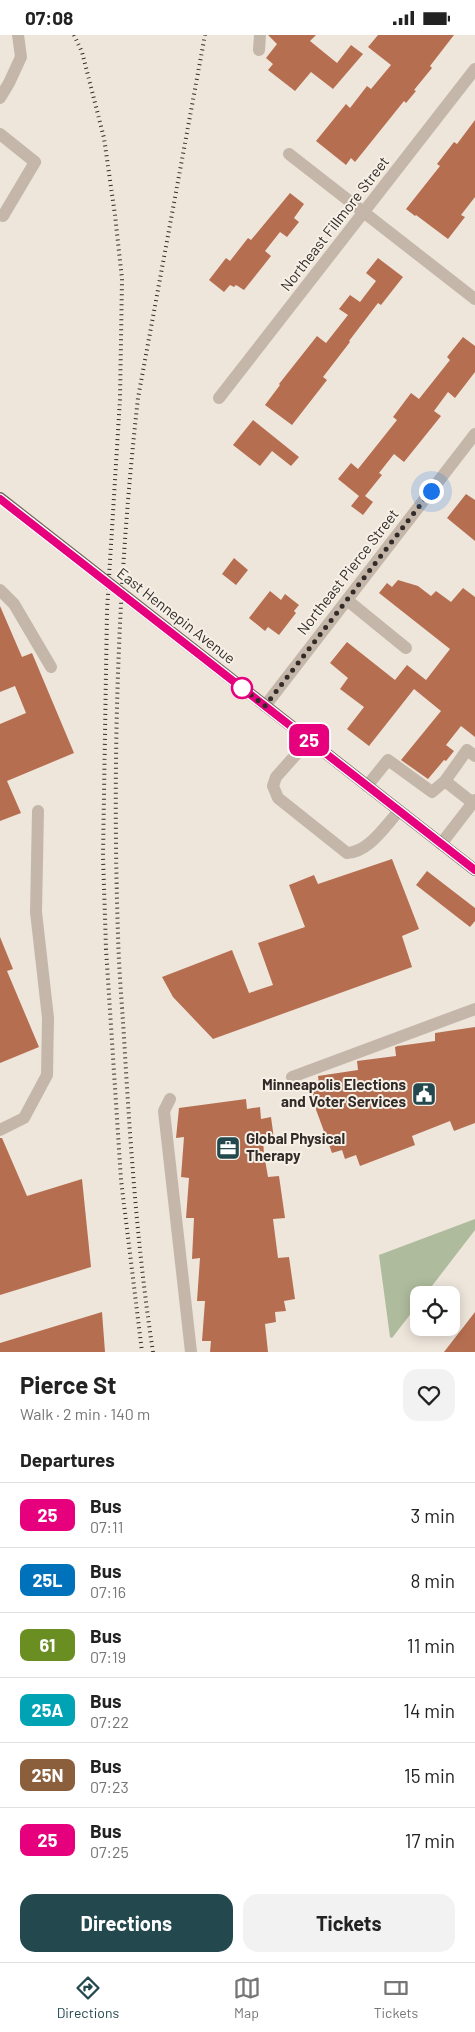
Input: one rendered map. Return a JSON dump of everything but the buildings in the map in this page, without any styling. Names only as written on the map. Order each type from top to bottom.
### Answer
[{"type":"main road","name":"East Hennepin Avenue","points":[[0,499],[475,870]]},
{"type":"street","points":[[0,98],[21,57],[18,35]]},
{"type":"street","points":[[259,49],[260,35]]},
{"type":"street","name":"Northeast Fillmore Street","points":[[219,398],[475,69]]},
{"type":"street","points":[[0,133],[35,162],[3,216]]},
{"type":"street","points":[[289,154],[475,299]]},
{"type":"street","name":"Northeast Pierce Street","points":[[265,706],[475,434]]},
{"type":"street","points":[[0,590],[14,604],[51,667]]},
{"type":"street","points":[[347,601],[406,648]]},
{"type":"street","points":[[309,740],[276,777],[273,786],[278,798],[347,853],[357,853],[365,848],[399,811]]},
{"type":"street","points":[[367,786],[388,760],[432,792],[445,781],[467,750],[475,756]]},
{"type":"street","points":[[441,844],[474,802],[445,781]]},
{"type":"street","points":[[0,1130],[24,1118],[48,1075],[48,1019],[36,912],[38,811]]},
{"type":"street","points":[[292,1077],[475,1009]]},
{"type":"street","points":[[170,1099],[164,1111],[192,1352]]},
{"type":"green space","points":[[475,1219],[475,1230],[432,1286],[410,1286],[410,1315],[392,1338],[390,1337],[379,1255]]},
{"type":"railway","points":[[74,35],[82,52],[104,138],[122,279],[120,399],[107,610],[103,856],[106,949],[121,1180],[142,1352]]},
{"type":"railway","points":[[153,1352],[136,1204],[119,965],[116,868],[118,667],[121,599],[138,398],[205,35]]},
{"type":"bus line","name":"25","points":[[0,499],[475,870]]},
{"type":"place","name":"Minneapolis Elections and Voter Services","points":[[424,1094]]},
{"type":"place","name":"Global Physical Therapy","points":[[228,1148]]},
{"type":"route","points":[[242,688],[236,683],[265,706],[431,491]]}]
